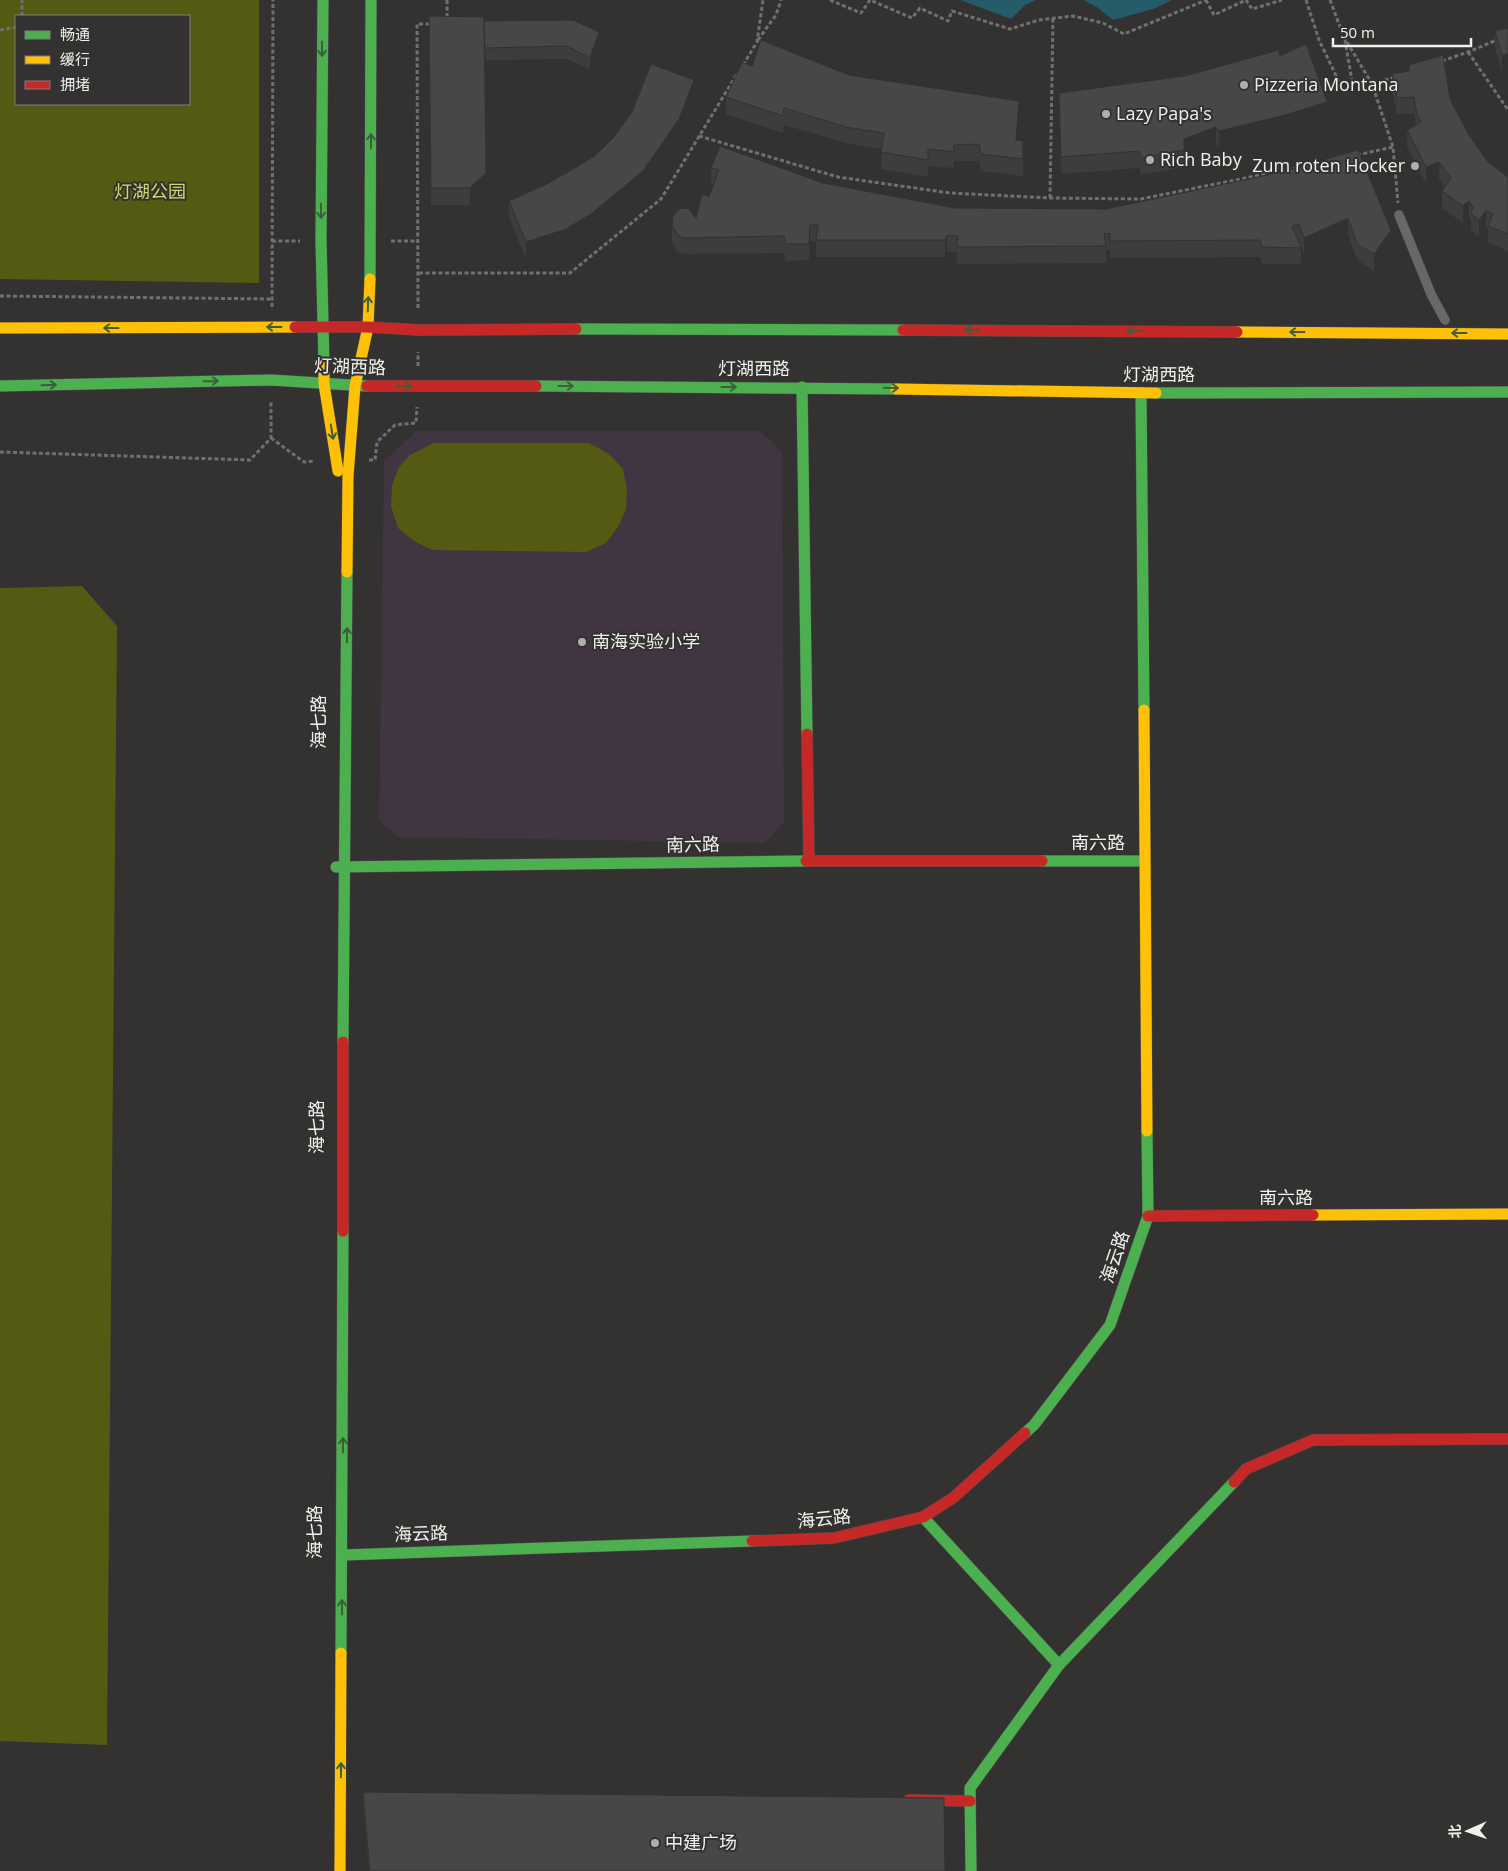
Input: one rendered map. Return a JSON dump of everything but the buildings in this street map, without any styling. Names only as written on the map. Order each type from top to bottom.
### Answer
[{"type":"main road","name":"海七路","points":[[323,0],[322,327],[324,384],[338,482],[342,1554],[340,1871]]},
{"type":"main road","name":"海七路","points":[[331,1871],[341,1795],[340,867],[349,461],[355,386],[368,327],[371,241],[371,0]]},
{"type":"main road","points":[[0,328],[368,327],[418,330],[652,328],[1508,334]]},
{"type":"main road","name":"灯湖西路","points":[[0,386],[271,380],[355,386],[802,387],[1142,393],[1508,392]]},
{"type":"main road","points":[[802,387],[808,861]]},
{"type":"main road","points":[[1142,393],[1144,861]]},
{"type":"main road","name":"南六路","points":[[340,867],[808,861],[1144,861],[1148,1216],[1508,1214]]},
{"type":"main road","name":"海云路","points":[[342,1554],[834,1538],[923,1517],[953,1498],[1034,1425],[1110,1324],[1148,1216]]},
{"type":"main road","points":[[970,1871],[970,1788],[1059,1665],[1246,1469],[1313,1440],[1508,1439]]},
{"type":"main road","points":[[923,1517],[1059,1665]]},
{"type":"main road","points":[[900,1800],[970,1801]]},
{"type":"lane","points":[[1399,215],[1431,294],[1445,320]]},
{"type":"path","points":[[22,0],[22,15]]},
{"type":"path","points":[[447,0],[448,23]]},
{"type":"path","points":[[757,42],[764,0]]},
{"type":"path","points":[[742,65],[776,15],[781,0]]},
{"type":"path","points":[[830,0],[861,12],[870,0],[912,18],[920,8],[948,21],[952,11],[1010,28],[1053,17],[1073,16],[1103,23],[1124,34],[1206,0],[1214,15],[1246,0],[1252,9],[1282,0]]},
{"type":"path","points":[[1306,0],[1319,40],[1341,86],[1352,81],[1344,37]]},
{"type":"path","points":[[1330,0],[1344,37],[1372,84],[1393,147],[1399,215]]},
{"type":"path","points":[[1050,198],[1053,17]]},
{"type":"path","points":[[349,461],[375,460],[377,442],[395,425],[416,423],[419,273],[417,24],[440,23]]},
{"type":"path","points":[[0,30],[15,27]]},
{"type":"path","points":[[1433,64],[1500,38]]},
{"type":"path","points":[[1468,52],[1508,110]]},
{"type":"path","points":[[419,273],[570,273],[661,199],[738,73]]},
{"type":"path","points":[[1372,84],[1398,76]]},
{"type":"path","points":[[699,136],[838,177],[950,193],[1050,198],[1141,199],[1301,167]]},
{"type":"path","points":[[1356,155],[1393,147]]},
{"type":"path","points":[[272,241],[321,241]]},
{"type":"path","points":[[371,241],[418,241]]},
{"type":"path","points":[[0,296],[272,298]]},
{"type":"path","points":[[271,438],[304,462],[336,461]]},
{"type":"shaded area","name":"南海实验小学","points":[[416,431],[760,431],[782,452],[784,822],[765,843],[398,837],[379,821],[384,462]]},
{"type":"green space","name":"灯湖公园","points":[[0,0],[259,0],[259,283],[0,279]]},
{"type":"green space","points":[[434,443],[589,443],[609,454],[623,469],[627,490],[626,509],[618,527],[606,543],[586,552],[432,550],[414,541],[398,528],[391,506],[392,485],[399,467],[410,455]]},
{"type":"green space","points":[[82,586],[117,626],[107,1745],[0,1741],[0,588]]},
{"type":"water","points":[[960,0],[1036,0],[1025,5],[1011,19]]},
{"type":"water","points":[[1083,0],[1172,0],[1153,9],[1113,20],[1097,7]]},
{"type":"traffic: fast","points":[[323,0],[321,241],[324,364]]},
{"type":"traffic: fast","points":[[370,279],[371,0]]},
{"type":"traffic: fast","points":[[576,329],[903,330]]},
{"type":"traffic: fast","points":[[0,386],[271,380],[367,386]]},
{"type":"traffic: fast","points":[[536,386],[896,389]]},
{"type":"traffic: fast","points":[[802,387],[807,734]]},
{"type":"traffic: fast","points":[[1156,393],[1508,392]]},
{"type":"traffic: fast","points":[[1141,393],[1144,710]]},
{"type":"traffic: fast","points":[[343,1042],[347,572]]},
{"type":"traffic: fast","points":[[336,867],[806,861]]},
{"type":"traffic: fast","points":[[1042,861],[1144,861]]},
{"type":"traffic: fast","points":[[1025,1433],[1034,1425],[1110,1325],[1148,1216],[1147,1131]]},
{"type":"traffic: fast","points":[[341,1653],[343,1231]]},
{"type":"traffic: fast","points":[[971,1871],[970,1788],[1059,1665],[1234,1482]]},
{"type":"traffic: fast","points":[[923,1517],[1059,1665]]},
{"type":"traffic: fast","points":[[343,1555],[752,1541]]},
{"type":"traffic: slow","points":[[347,572],[348,476],[355,386],[368,327],[370,279]]},
{"type":"traffic: slow","points":[[0,328],[295,327]]},
{"type":"traffic: slow","points":[[1237,332],[1508,334]]},
{"type":"traffic: slow","points":[[324,364],[324,384],[338,471]]},
{"type":"traffic: slow","points":[[896,389],[1156,393]]},
{"type":"traffic: slow","points":[[1144,710],[1147,1131]]},
{"type":"traffic: slow","points":[[1313,1215],[1508,1214]]},
{"type":"traffic: slow","points":[[340,1871],[341,1653]]},
{"type":"traffic: jam","points":[[295,327],[368,327],[418,330],[576,329]]},
{"type":"traffic: jam","points":[[903,330],[1237,332]]},
{"type":"traffic: jam","points":[[367,386],[536,386]]},
{"type":"traffic: jam","points":[[807,734],[809,861]]},
{"type":"traffic: jam","points":[[806,861],[1042,861]]},
{"type":"traffic: jam","points":[[343,1042],[343,1231]]},
{"type":"traffic: jam","points":[[1148,1216],[1313,1215]]},
{"type":"traffic: jam","points":[[752,1541],[834,1538],[923,1517],[953,1498],[1025,1433]]},
{"type":"traffic: jam","points":[[1234,1482],[1246,1469],[1313,1440],[1508,1439]]},
{"type":"traffic: jam","points":[[909,1800],[970,1801]]},
{"type":"place","name":"Pizzeria Montana","points":[[1244,85]]},
{"type":"place","name":"Lazy Papa's","points":[[1106,114]]},
{"type":"place","name":"Rich Baby","points":[[1150,160]]},
{"type":"place","name":"Zum roten Hocker","points":[[1415,166]]},
{"type":"place","name":"南海实验小学","points":[[582,642]]},
{"type":"place","name":"中建广场","points":[[655,1843]]}]
